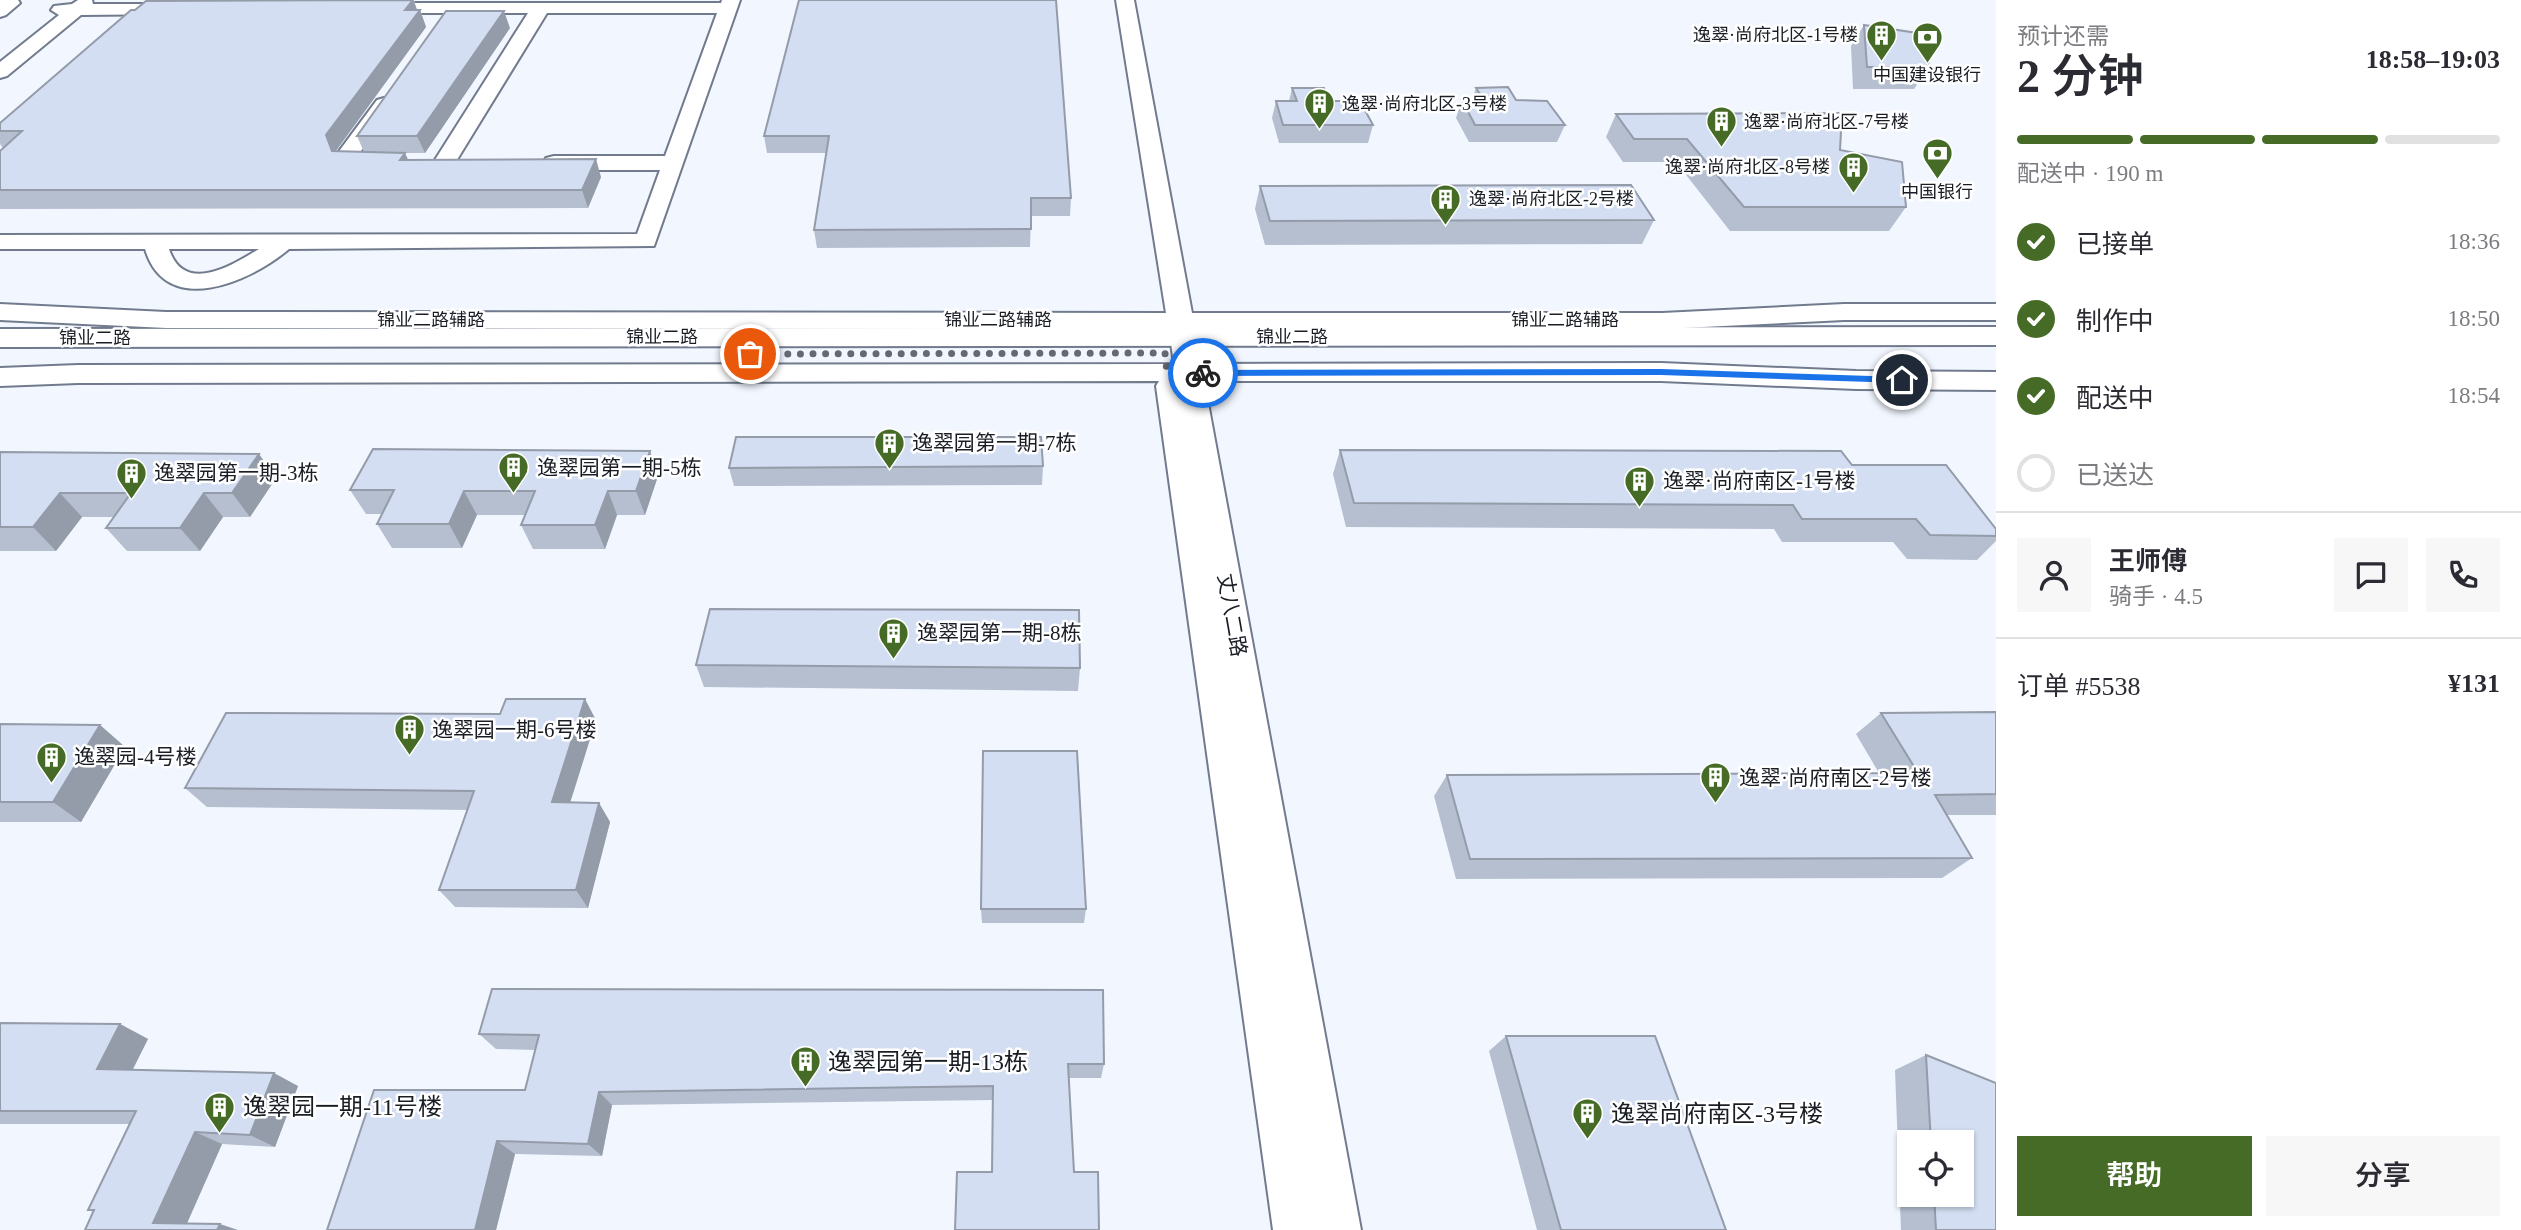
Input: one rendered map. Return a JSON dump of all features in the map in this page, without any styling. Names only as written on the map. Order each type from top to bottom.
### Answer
[{"type":"main road","name":"锦业二路","points":[[1174,346],[1996,336]]},
{"type":"main road","name":"锦业二路","points":[[0,354],[153,337]]},
{"type":"main road","name":"锦业二路","points":[[0,338],[153,337],[1996,353]]},
{"type":"street","points":[[0,12],[11,3],[9,0]]},
{"type":"street","name":"丈八二路","points":[[1110,0],[1337,1230]]},
{"type":"street","name":"丈八二路","points":[[1125,0],[1297,1230]]},
{"type":"street","points":[[114,27],[140,4]]},
{"type":"street","points":[[0,57],[75,5],[140,4],[204,9]]},
{"type":"street","points":[[437,31],[456,4]]},
{"type":"street","points":[[0,242],[646,241],[729,4],[541,8],[456,4],[356,9]]},
{"type":"street","points":[[0,72],[75,5]]},
{"type":"street","points":[[444,163],[541,8]]},
{"type":"street","points":[[397,87],[348,154],[351,163],[471,163]]},
{"type":"street","points":[[538,163],[673,163]]},
{"type":"street","points":[[155,243],[157,257],[169,273],[195,284],[242,272],[271,254],[284,241]]},
{"type":"street","points":[[153,337],[195,284]]},
{"type":"street","name":"锦业二路辅路","points":[[0,312],[153,337],[1174,346],[1661,372],[1856,380],[1996,381]]},
{"type":"street","name":"锦业二路辅路","points":[[0,377],[1174,346],[1844,312],[1996,312]]},
{"type":"building","points":[[413,0],[405,10],[420,10],[326,135],[332,151],[405,153],[400,160],[596,159],[582,190],[0,190],[0,151],[22,131],[0,131],[0,123],[131,10],[146,1]]},
{"type":"building","points":[[799,0],[1056,0],[1071,198],[1031,198],[1031,229],[814,230],[829,136],[764,136]]},
{"type":"building","points":[[446,11],[504,11],[417,136],[357,136]]},
{"type":"building","points":[[1864,25],[1924,34],[1929,67],[1867,67]]},
{"type":"building","points":[[1508,87],[1516,100],[1547,101],[1565,125],[1475,125],[1462,100],[1484,100],[1476,88]]},
{"type":"building","points":[[1292,88],[1324,88],[1329,101],[1360,101],[1373,125],[1283,125],[1276,101],[1297,101]]},
{"type":"building","points":[[1842,113],[1840,150],[1902,162],[1906,207],[1744,207],[1687,139],[1634,139],[1616,114]]},
{"type":"building","points":[[1631,185],[1654,220],[1270,221],[1260,186]]},
{"type":"building","points":[[736,437],[1041,437],[1043,466],[729,468]]},
{"type":"building","points":[[373,449],[650,451],[636,491],[608,491],[595,525],[521,525],[535,491],[464,491],[449,524],[377,524],[394,490],[350,490]]},
{"type":"building","points":[[1340,450],[1841,451],[1852,465],[1946,465],[1996,529],[1996,536],[1930,535],[1916,519],[1802,519],[1793,505],[1354,503]]},
{"type":"building","points":[[0,452],[259,454],[232,493],[204,493],[180,528],[106,528],[131,493],[60,493],[33,527],[0,527]]},
{"type":"building","points":[[710,609],[1079,610],[1080,668],[696,665]]},
{"type":"building","points":[[506,699],[585,699],[552,802],[599,803],[576,890],[439,890],[474,791],[185,788],[226,713],[500,714]]},
{"type":"building","name":"逸翠·尚府南区-2号楼","points":[[1996,712],[1996,794],[1935,795],[1972,858],[1470,859],[1447,775],[1918,773],[1881,713]]},
{"type":"building","points":[[0,724],[100,725],[53,802],[0,802]]},
{"type":"building","points":[[983,751],[1077,751],[1086,909],[981,909]]},
{"type":"building","points":[[492,989],[1103,990],[1104,1064],[1068,1064],[1074,1172],[1098,1172],[1099,1230],[955,1230],[957,1172],[992,1172],[993,1086],[599,1092],[588,1144],[497,1141],[475,1230],[327,1230],[374,1090],[525,1090],[539,1035],[479,1034]]},
{"type":"building","name":"逸翠园一期-11号楼","points":[[0,1023],[120,1024],[97,1069],[274,1073],[250,1135],[195,1132],[153,1223],[220,1224],[217,1230],[85,1230],[94,1210],[88,1210],[136,1111],[0,1111]]},
{"type":"building","name":"逸翠尚府南区-3号楼","points":[[1506,1036],[1655,1036],[1726,1230],[1561,1230]]},
{"type":"building","points":[[1926,1055],[1996,1083],[1996,1230],[1936,1230],[1935,1207],[1974,1207],[1974,1130],[1930,1130]]},
{"type":"way so far","points":[[750,354],[1165,353],[1167,373],[1203,373]]},
{"type":"place","name":"逸翠·尚府北区-1号楼","points":[[1881,62]]},
{"type":"place","name":"中国建设银行","points":[[1927,64]]},
{"type":"place","name":"逸翠·尚府北区-3号楼","points":[[1319,131]]},
{"type":"place","name":"逸翠·尚府北区-7号楼","points":[[1721,149]]},
{"type":"place","name":"中国银行","points":[[1937,181]]},
{"type":"place","name":"逸翠·尚府北区-8号楼","points":[[1853,194]]},
{"type":"place","name":"逸翠·尚府北区-2号楼","points":[[1446,226]]},
{"type":"place","name":"逸翠园第一期-7栋","points":[[889,470]]},
{"type":"place","name":"逸翠园第一期-5栋","points":[[514,495]]},
{"type":"place","name":"逸翠园第一期-3栋","points":[[131,500]]},
{"type":"place","name":"逸翠·尚府南区-1号楼","points":[[1640,508]]},
{"type":"place","name":"逸翠园第一期-8栋","points":[[894,660]]},
{"type":"place","name":"逸翠园一期-6号楼","points":[[409,757]]},
{"type":"place","name":"逸翠园-4号楼","points":[[51,784]]},
{"type":"place","name":"逸翠·尚府南区-2号楼","points":[[1716,805]]},
{"type":"place","name":"逸翠园第一期-13栋","points":[[805,1089]]},
{"type":"place","name":"逸翠园一期-11号楼","points":[[220,1134]]},
{"type":"place","name":"逸翠尚府南区-3号楼","points":[[1588,1141]]},
{"type":"route","points":[[1203,373],[1661,372],[1902,380]]}]
